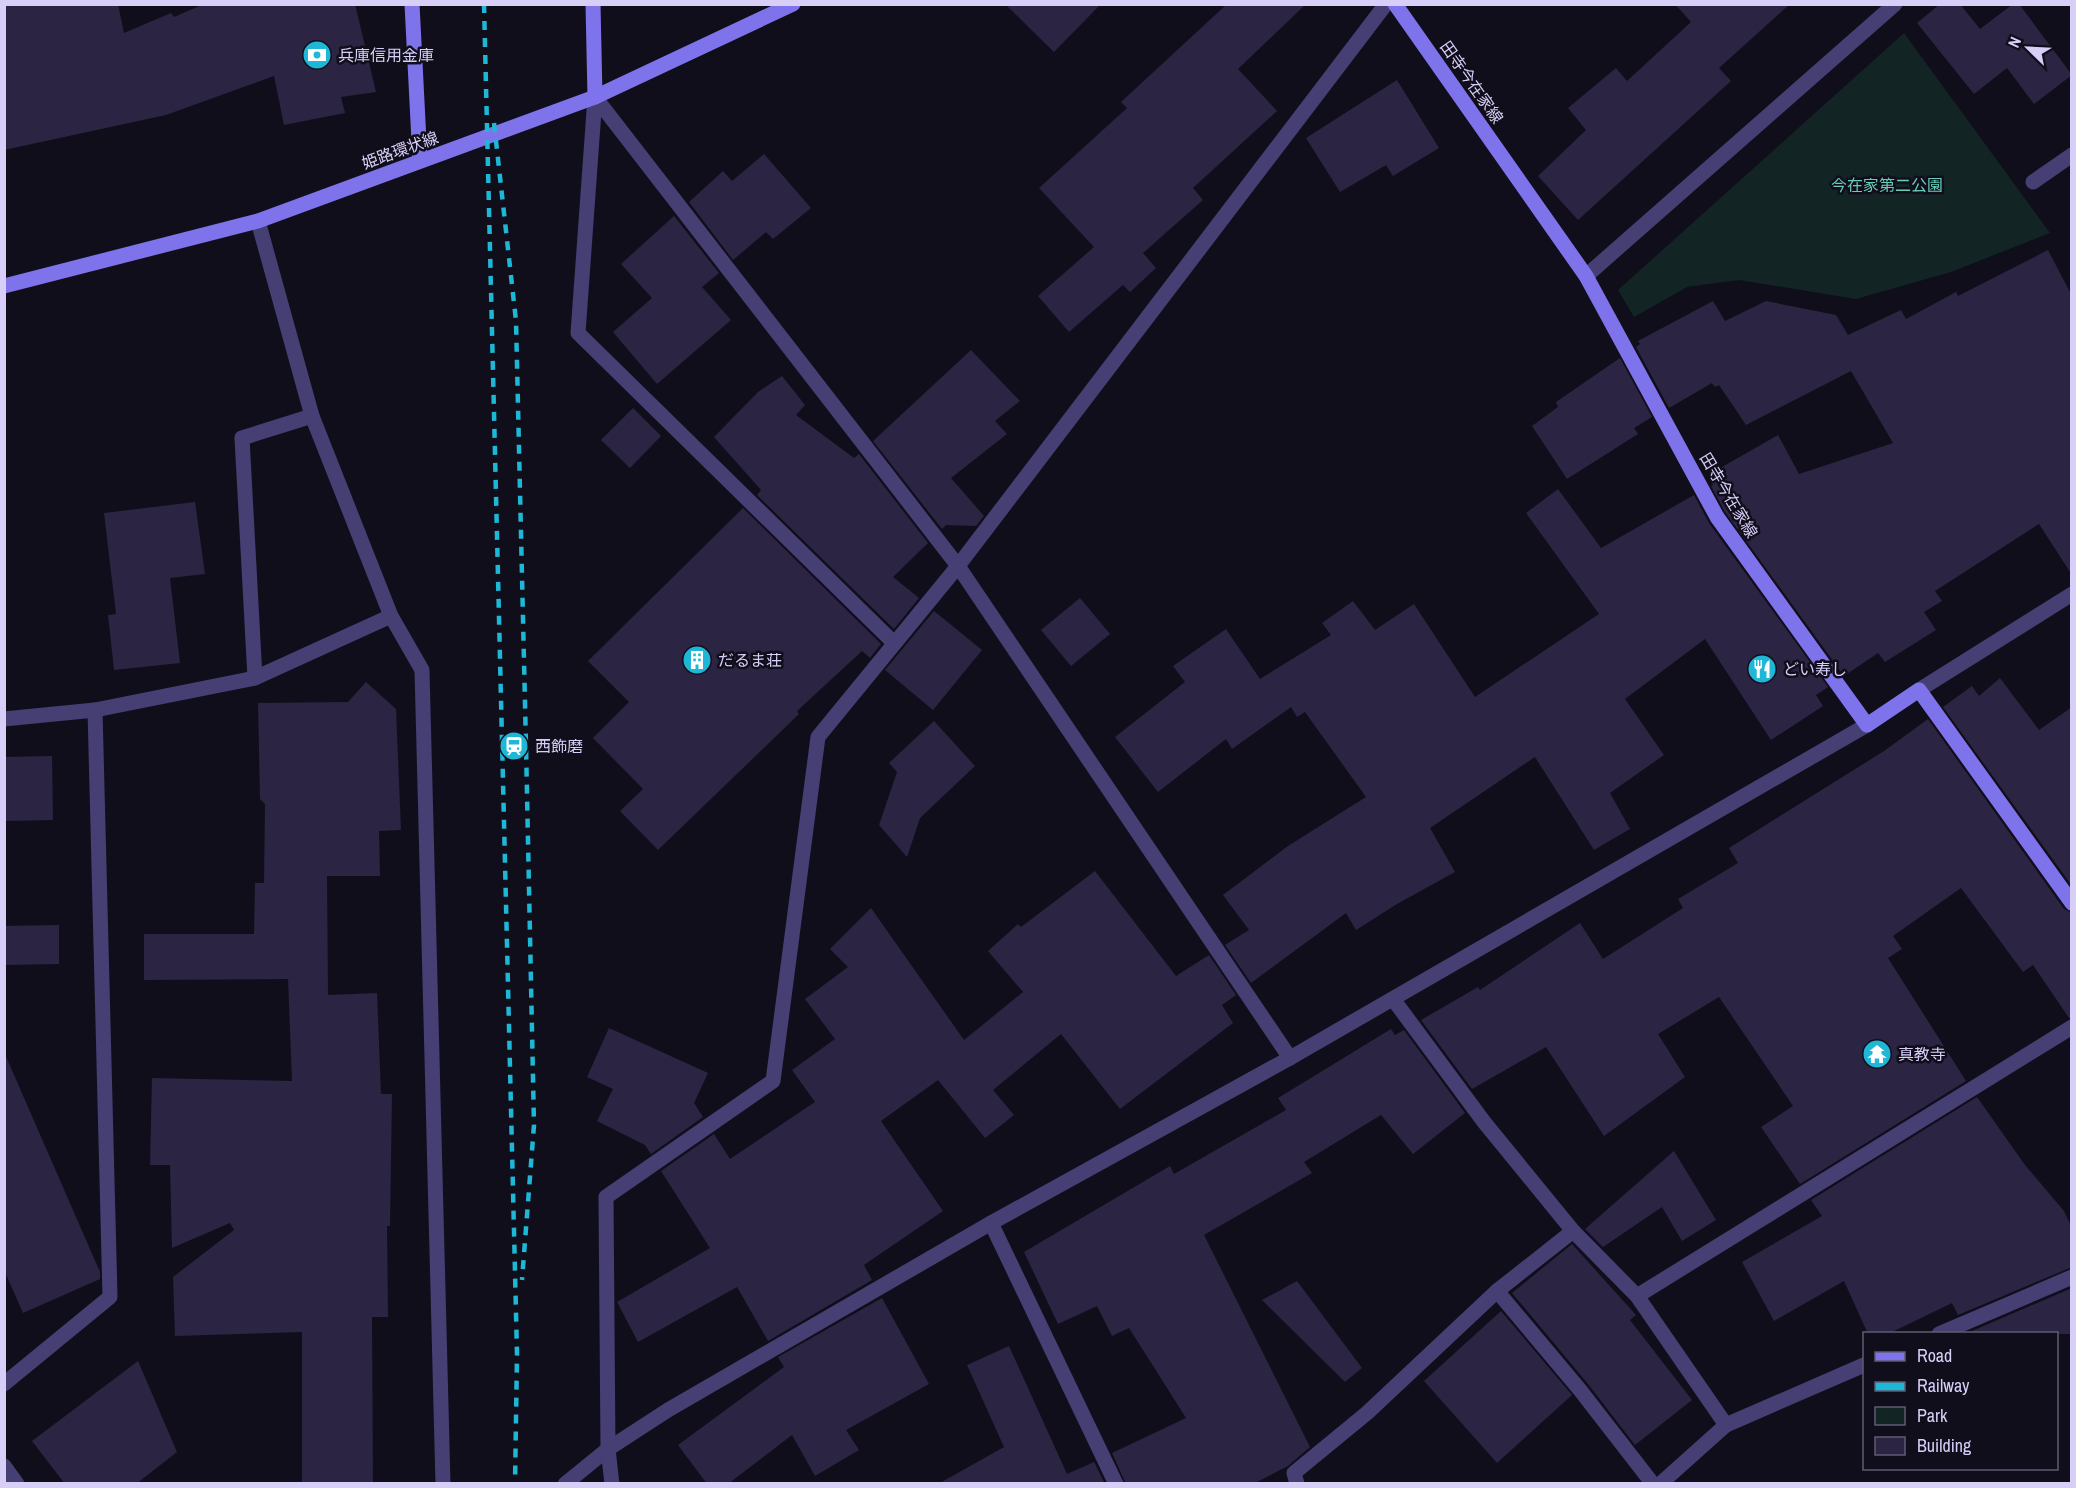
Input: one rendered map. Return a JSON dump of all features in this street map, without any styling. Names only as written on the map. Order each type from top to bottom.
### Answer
[{"type":"main road","points":[[412,4],[420,161]]},
{"type":"main road","points":[[593,4],[595,97]]},
{"type":"main road","name":"姫路環状線","points":[[4,286],[258,221],[595,97],[793,4]]},
{"type":"main road","name":"田寺今在家線","points":[[1395,4],[1586,276],[1717,517],[1867,725]]},
{"type":"main road","points":[[1867,725],[1919,690],[2072,903]]},
{"type":"street","points":[[612,1484],[608,1449],[606,1197],[773,1081],[818,737],[958,566],[1386,4]]},
{"type":"street","points":[[1586,276],[1895,4]]},
{"type":"street","points":[[595,97],[958,566],[1290,1058]]},
{"type":"street","points":[[595,97],[578,333],[894,643]]},
{"type":"street","points":[[2033,182],[2072,154]]},
{"type":"street","points":[[258,221],[312,416],[390,616],[422,670],[443,1484]]},
{"type":"street","points":[[255,678],[242,438],[312,416]]},
{"type":"street","points":[[1919,690],[2072,594]]},
{"type":"street","points":[[4,719],[95,710],[255,678],[390,616]]},
{"type":"street","points":[[4,1384],[110,1297],[95,710]]},
{"type":"street","points":[[565,1484],[608,1449],[668,1410],[991,1223],[1290,1058],[1867,725]]},
{"type":"street","points":[[1393,999],[1484,1122],[1573,1231],[1637,1296],[1726,1425]]},
{"type":"street","points":[[1637,1296],[2072,1027]]},
{"type":"street","points":[[991,1223],[1116,1484]]},
{"type":"street","points":[[1297,1484],[1294,1473],[1367,1413],[1497,1291],[1573,1231]]},
{"type":"street","points":[[1944,1332],[2072,1277]]},
{"type":"street","points":[[1497,1291],[1581,1390],[1653,1484]]},
{"type":"street","points":[[1660,1484],[1726,1425],[1863,1365]]},
{"type":"street","points":[[4,1466],[16,1484]]},
{"type":"green space","name":"今在家第二公園","points":[[1904,33],[2050,233],[1951,272],[1856,299],[1739,280],[1687,287],[1634,317],[1618,290]]},
{"type":"building","points":[[4,4],[118,4],[124,33],[171,13],[174,17],[204,4],[355,4],[376,92],[341,97],[345,113],[284,125],[274,76],[166,115],[4,150]]},
{"type":"building","points":[[1005,4],[1101,4],[1054,52]]},
{"type":"building","points":[[1227,4],[1306,4],[1238,69],[1277,111],[1193,188],[1203,200],[1143,253],[1156,268],[1130,292],[1123,285],[1069,332],[1038,296],[1094,247],[1039,188],[1127,108],[1121,102]]},
{"type":"building","points":[[1675,4],[1790,4],[1719,68],[1731,81],[1578,220],[1538,176],[1586,130],[1568,108],[1616,68],[1627,81],[1691,22]]},
{"type":"building","points":[[1940,4],[1960,4],[1980,29],[2013,4],[2019,4],[2072,75],[2034,104],[2007,68],[1974,94],[1917,23]]},
{"type":"building","points":[[1397,80],[1439,148],[1393,176],[1386,165],[1340,192],[1306,138]]},
{"type":"building","points":[[764,154],[811,208],[773,239],[766,232],[733,260],[689,202],[723,171],[732,181]]},
{"type":"building","points":[[674,216],[719,273],[702,287],[731,320],[657,384],[613,332],[652,298],[621,264]]},
{"type":"building","points":[[2048,250],[2072,296],[2072,575],[2039,524],[1935,591],[1942,601],[1924,612],[1936,630],[1885,662],[1878,653],[1844,676],[1725,512],[1711,486],[1713,485],[1708,475],[1778,435],[1799,474],[1893,443],[1851,371],[1746,425],[1719,385],[1715,387],[1712,383],[1669,408],[1636,347],[1640,344],[1638,341],[1713,301],[1725,321],[1766,301],[1836,315],[1848,335],[1901,310],[1906,319],[1956,292],[1958,296]]},
{"type":"building","points":[[971,350],[1020,401],[995,421],[1007,434],[951,478],[984,516],[976,526],[946,525],[942,529],[873,441]]},
{"type":"building","points":[[1620,358],[1652,417],[1634,428],[1638,434],[1567,479],[1532,426],[1558,407],[1556,402]]},
{"type":"building","points":[[782,376],[805,405],[796,415],[854,458],[859,454],[928,543],[893,577],[919,598],[894,629],[757,495],[761,490],[714,437],[758,392]]},
{"type":"building","points":[[633,408],[661,436],[630,468],[601,440]]},
{"type":"building","points":[[1558,489],[1601,548],[1694,495],[1709,523],[1828,687],[1816,695],[1823,706],[1771,740],[1705,639],[1625,699],[1664,755],[1610,793],[1630,829],[1594,850],[1535,757],[1430,828],[1455,872],[1356,930],[1346,913],[1251,983],[1225,945],[1249,930],[1223,895],[1288,846],[1366,797],[1305,712],[1297,717],[1291,707],[1232,749],[1226,739],[1158,792],[1115,737],[1185,682],[1173,666],[1226,629],[1260,679],[1331,635],[1322,623],[1353,601],[1375,630],[1414,604],[1475,697],[1599,614],[1526,513]]},
{"type":"building","points":[[195,502],[205,574],[170,578],[180,663],[114,670],[108,615],[116,614],[104,513]]},
{"type":"building","points":[[743,508],[881,644],[870,658],[862,651],[797,711],[799,714],[658,850],[620,811],[643,789],[593,738],[629,702],[588,661]]},
{"type":"building","points":[[1080,598],[1110,634],[1071,666],[1041,630]]},
{"type":"building","points":[[934,611],[982,650],[933,710],[885,670]]},
{"type":"building","points":[[2000,678],[2039,730],[2072,707],[2072,886],[1943,707],[1972,686],[1979,696]]},
{"type":"building","points":[[366,682],[396,709],[401,830],[379,831],[380,876],[327,876],[328,995],[377,993],[381,1094],[392,1094],[390,1226],[387,1226],[388,1317],[372,1317],[373,1484],[302,1484],[302,1332],[175,1336],[173,1277],[234,1230],[230,1223],[172,1248],[170,1165],[150,1165],[152,1078],[292,1081],[288,979],[144,980],[144,934],[254,934],[255,883],[264,883],[265,804],[260,799],[258,703],[348,702]]},
{"type":"building","points":[[1928,719],[2064,909],[2072,913],[2072,1017],[2069,1018],[2033,965],[2023,972],[1961,888],[1893,936],[1902,949],[1888,958],[1966,1081],[1800,1184],[1761,1127],[1793,1106],[1719,997],[1658,1034],[1685,1077],[1604,1136],[1546,1047],[1472,1089],[1421,1020],[1478,987],[1480,990],[1580,923],[1603,959],[1683,908],[1678,899],[1738,863],[1729,848],[1884,751]]},
{"type":"building","points":[[934,721],[975,766],[920,818],[907,857],[879,825],[897,772],[889,763]]},
{"type":"building","points":[[52,756],[53,820],[4,821],[4,757]]},
{"type":"building","points":[[1095,871],[1176,976],[1209,955],[1236,995],[1222,1005],[1233,1023],[1120,1109],[1061,1034],[993,1090],[1014,1115],[985,1138],[938,1080],[881,1121],[943,1211],[864,1265],[872,1280],[768,1341],[737,1287],[638,1342],[617,1302],[710,1248],[661,1171],[714,1134],[730,1159],[815,1102],[792,1070],[835,1039],[805,999],[848,967],[830,949],[871,908],[964,1040],[1023,992],[988,951],[1018,924],[1021,927]]},
{"type":"building","points":[[59,925],[59,964],[4,965],[4,926]]},
{"type":"building","points":[[609,1028],[708,1073],[694,1103],[703,1117],[651,1154],[645,1145],[597,1121],[613,1089],[587,1077]]},
{"type":"building","points":[[1391,1029],[1395,1035],[1404,1030],[1465,1113],[1413,1154],[1381,1115],[1304,1162],[1312,1173],[1204,1235],[1310,1447],[1288,1466],[1253,1484],[1126,1484],[1112,1453],[1186,1418],[1129,1328],[1112,1336],[1097,1306],[1058,1324],[1024,1252],[1170,1166],[1174,1174],[1286,1110],[1278,1098]]},
{"type":"building","points":[[4,1052],[100,1272],[100,1279],[23,1313],[4,1270]]},
{"type":"building","points":[[1977,1097],[2025,1165],[2064,1211],[2072,1228],[2072,1267],[1958,1315],[1952,1303],[1892,1332],[1867,1332],[1844,1281],[1774,1321],[1742,1262],[1822,1216],[1811,1200]]},
{"type":"building","points":[[1674,1151],[1716,1220],[1682,1241],[1662,1207],[1603,1247],[1585,1229]]},
{"type":"building","points":[[1572,1244],[1636,1315],[1630,1320],[1692,1400],[1635,1445],[1588,1384],[1512,1293]]},
{"type":"building","points":[[1297,1281],[1362,1368],[1345,1382],[1262,1300]]},
{"type":"building","points":[[2072,1288],[2072,1334],[1970,1332]]},
{"type":"building","points":[[882,1298],[929,1384],[846,1430],[859,1450],[815,1476],[792,1435],[728,1484],[707,1484],[678,1445],[784,1367],[778,1357]]},
{"type":"building","points":[[1501,1311],[1572,1395],[1497,1463],[1424,1381]]},
{"type":"building","points":[[1009,1346],[1067,1474],[1094,1462],[1105,1484],[938,1484],[1004,1447],[967,1365]]},
{"type":"building","points":[[138,1361],[177,1452],[136,1484],[65,1484],[32,1441]]},
{"type":"railway","points":[[484,4],[517,1354],[515,1484]]},
{"type":"railway","points":[[494,123],[516,321],[534,1125],[522,1280]]},
{"type":"place","name":"兵庫信用金庫","points":[[317,55]]},
{"type":"place","name":"だるま荘","points":[[697,660]]},
{"type":"place","name":"どい寿し","points":[[1762,669]]},
{"type":"place","name":"西飾磨","points":[[514,746]]},
{"type":"place","name":"真教寺","points":[[1877,1054]]}]
